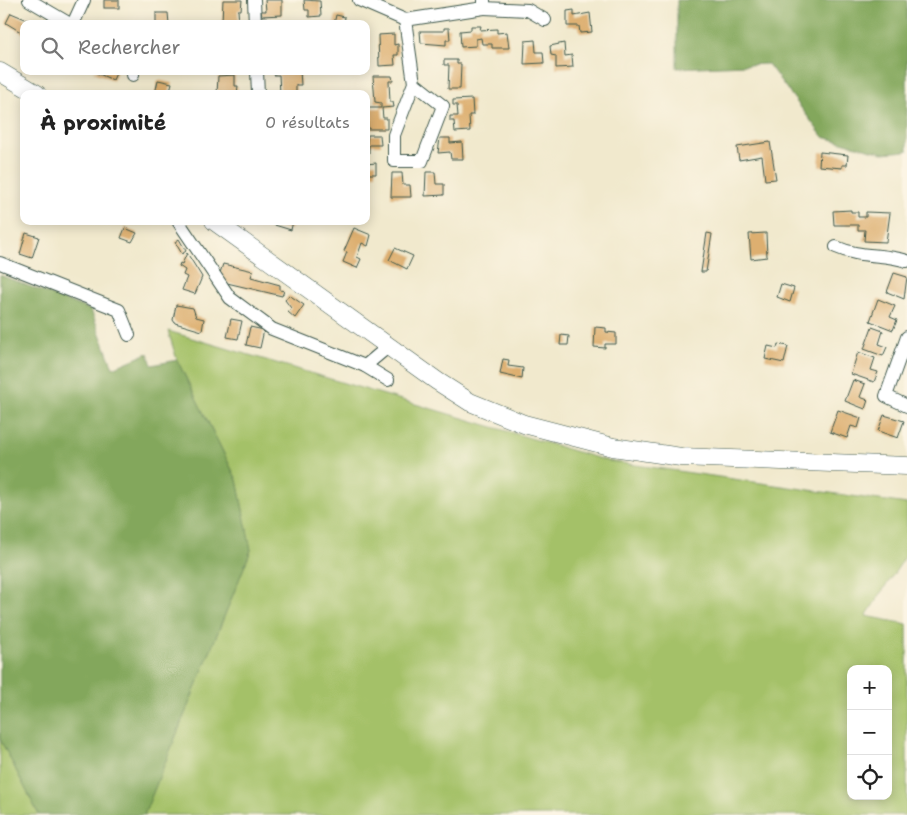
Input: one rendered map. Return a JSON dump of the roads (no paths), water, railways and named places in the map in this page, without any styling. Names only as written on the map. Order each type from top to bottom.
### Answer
[{"type":"main road","points":[[0,72],[30,90]]},
{"type":"main road","points":[[220,225],[388,346],[470,402],[524,424],[613,447],[681,456],[907,466]]},
{"type":"street","points":[[29,0],[64,20]]},
{"type":"street","points":[[73,20],[84,0]]},
{"type":"street","points":[[254,0],[255,20]]},
{"type":"street","points":[[359,0],[406,20],[484,4],[528,10],[545,20]]},
{"type":"street","points":[[406,20],[414,83],[394,136],[394,161],[422,161],[444,106],[414,83]]},
{"type":"street","points":[[257,75],[258,90]]},
{"type":"street","points":[[181,225],[230,298],[272,329],[365,366],[388,380]]},
{"type":"street","points":[[836,247],[852,254],[898,258],[907,261]]},
{"type":"street","points":[[0,263],[119,310],[129,335]]},
{"type":"street","points":[[907,337],[886,396],[907,406]]},
{"type":"street","points":[[365,366],[388,346]]}]
